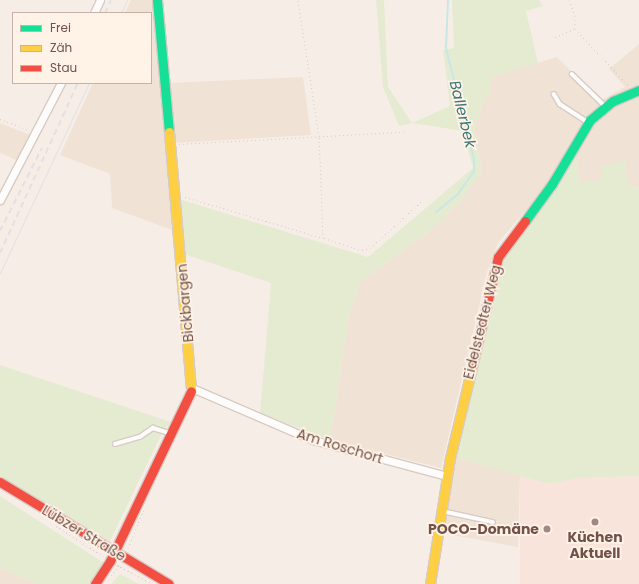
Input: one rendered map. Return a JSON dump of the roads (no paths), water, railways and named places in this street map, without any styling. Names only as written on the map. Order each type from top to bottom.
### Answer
[{"type":"street","points":[[94,12],[100,0]]},
{"type":"street","name":"Bickbargen","points":[[157,0],[192,388]]},
{"type":"street","points":[[0,200],[60,84]]},
{"type":"street","name":"Eidelstedter Weg","points":[[430,584],[446,476],[498,257],[552,184],[589,122],[605,106],[636,90]]},
{"type":"street","points":[[94,584],[115,551],[192,388]]},
{"type":"street","name":"Am Roschort","points":[[192,388],[312,440],[446,476]]},
{"type":"street","name":"Lübzer Straße","points":[[0,482],[115,551],[121,561],[169,584]]},
{"type":"lane","points":[[572,74],[605,106]]},
{"type":"lane","points":[[554,94],[560,104],[589,122]]},
{"type":"lane","points":[[115,444],[140,437],[153,428],[170,433]]},
{"type":"lane","points":[[441,511],[493,522]]},
{"type":"waterway","name":"Ballerbek","points":[[436,212],[458,194],[474,171],[474,159],[446,48],[448,0]]},
{"type":"tram line","points":[[121,12],[127,0]]},
{"type":"tram line","points":[[0,273],[89,84]]},
{"type":"railway","points":[[105,12],[111,0]]},
{"type":"railway","points":[[0,253],[78,84]]},
{"type":"railway","points":[[0,231],[42,148]]},
{"type":"place","name":"Küchen Aktuell","points":[[595,522]]},
{"type":"place","name":"POCO-Domäne","points":[[547,529]]}]
